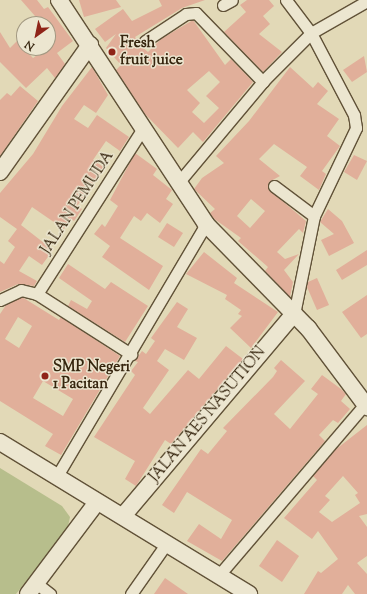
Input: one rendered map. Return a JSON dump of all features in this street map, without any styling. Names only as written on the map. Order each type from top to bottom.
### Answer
[{"type":"street","points":[[59,0],[90,45],[178,183],[206,224],[294,314],[366,406],[219,575]]},
{"type":"street","points":[[286,0],[310,32],[354,115],[356,128],[314,216],[294,314]]},
{"type":"street","points":[[178,183],[263,82],[310,32],[367,1]]},
{"type":"street","points":[[145,41],[186,14],[196,13],[263,82]]},
{"type":"street","points":[[0,172],[90,45]]},
{"type":"street","name":"JALAN PEMUDA","points":[[37,294],[143,128]]},
{"type":"street","points":[[274,186],[314,216]]},
{"type":"street","points":[[57,476],[131,354],[206,224]]},
{"type":"street","points":[[0,300],[21,290],[37,294],[131,354]]},
{"type":"street","name":"JALAN AES NASUTION","points":[[123,516],[294,314]]},
{"type":"street","points":[[0,442],[249,594]]},
{"type":"street","points":[[50,594],[32,589],[97,502]]},
{"type":"street","points":[[131,594],[166,544]]},
{"type":"green space","points":[[0,468],[62,506],[70,517],[67,531],[16,594],[0,594]]},
{"type":"building","points":[[21,0],[37,0],[44,9],[48,7],[55,16],[35,16]]},
{"type":"building","points":[[79,0],[116,0],[121,7],[84,17]]},
{"type":"building","points":[[159,0],[205,0],[182,8],[135,37],[142,47],[148,52],[161,39],[193,20],[225,65],[231,59],[253,82],[203,142],[193,132],[178,148],[145,114],[116,70],[121,65],[106,48],[116,34],[105,42],[95,29],[123,9],[132,21],[162,6]],"holes":[[[209,71],[220,82],[206,96],[219,108],[204,123],[192,112],[200,103],[187,90]]]},
{"type":"building","points":[[247,0],[269,0],[274,6],[263,16],[270,24],[259,34],[282,52],[263,72],[224,32],[246,12],[240,5]]},
{"type":"building","points":[[56,18],[73,41],[57,53],[65,64],[55,78],[47,68],[26,88],[0,62],[0,32],[10,48],[16,42],[16,56],[31,56],[33,58],[36,56],[56,56]]},
{"type":"building","points":[[364,56],[367,72],[352,82],[343,70]]},
{"type":"building","points":[[92,67],[108,95],[96,113],[84,105],[74,119],[88,128],[97,115],[129,137],[120,151],[106,141],[93,160],[105,168],[77,206],[82,209],[74,221],[71,219],[64,229],[32,207],[21,225],[53,250],[42,265],[29,256],[19,271],[37,281],[34,286],[18,284],[0,292],[0,261],[4,264],[15,247],[8,241],[17,229],[0,217],[0,193],[33,154],[62,106]]},
{"type":"building","points":[[290,67],[313,88],[318,82],[328,91],[317,104],[339,119],[327,136],[340,146],[322,171],[326,174],[319,190],[300,176],[307,167],[274,144],[259,159],[280,176],[269,182],[268,189],[306,221],[303,233],[299,229],[277,252],[285,259],[299,254],[284,270],[293,282],[290,297],[265,271],[268,267],[238,241],[241,238],[213,218],[210,213],[215,209],[194,189],[202,178],[224,163],[216,156],[249,121]],"holes":[[[251,199],[265,211],[250,228],[237,216]]]},
{"type":"building","points":[[20,86],[38,101],[0,156],[0,100],[7,93],[11,96]]},
{"type":"building","points":[[135,153],[157,169],[153,175],[172,190],[166,199],[173,204],[160,223],[147,213],[141,221],[134,216],[120,238],[163,266],[149,290],[102,257],[110,246],[94,234],[102,224],[105,227],[118,206],[110,200]]},
{"type":"building","points":[[354,155],[367,161],[357,180],[344,172]]},
{"type":"building","points":[[328,209],[342,221],[354,243],[329,256],[321,240],[334,234],[320,222]]},
{"type":"building","points":[[167,223],[183,233],[174,247],[158,237]]},
{"type":"building","points":[[367,250],[367,265],[342,280],[336,270]]},
{"type":"building","points":[[204,252],[237,278],[234,283],[278,312],[251,348],[230,328],[242,316],[238,314],[241,310],[225,299],[227,295],[186,274]]},
{"type":"building","points":[[68,264],[105,289],[111,282],[148,306],[125,342],[68,306],[71,300],[87,309],[92,301],[59,278]]},
{"type":"building","points":[[317,278],[329,305],[317,310],[307,287],[308,282]]},
{"type":"building","points":[[367,295],[367,334],[361,338],[342,312]]},
{"type":"building","name":"SMP Negeri 1 Pacitan","points":[[22,297],[59,320],[61,317],[120,356],[61,455],[45,446],[53,434],[0,401],[0,314],[6,305]],"holes":[[[18,317],[32,326],[19,348],[5,339]],[[43,381],[73,399],[63,416],[33,398]]]},
{"type":"building","points":[[177,302],[188,309],[177,327],[197,338],[184,360],[165,349],[157,361],[169,370],[143,408],[150,414],[188,370],[199,379],[226,346],[243,359],[171,444],[165,440],[136,486],[125,479],[135,461],[94,437],[135,375],[131,371],[138,362],[135,361],[142,351],[146,354],[155,341],[151,338]]},
{"type":"building","points":[[281,360],[305,381],[274,414],[290,429],[318,394],[311,389],[322,375],[346,394],[341,401],[350,409],[338,423],[333,420],[319,435],[325,441],[222,561],[187,541],[199,524],[221,539],[232,520],[187,492],[174,513],[162,505],[201,449],[208,454],[227,431],[223,428],[273,377],[277,371],[274,368]]},
{"type":"building","points":[[367,425],[367,514],[359,516],[367,527],[367,556],[357,563],[367,574],[367,594],[355,594],[348,585],[342,594],[304,594],[318,571],[321,573],[338,559],[318,531],[312,539],[284,518],[317,480],[313,476],[335,450]],"holes":[[[343,476],[358,493],[355,495],[360,503],[332,522],[319,512],[330,500],[325,496]]]},
{"type":"building","points":[[277,540],[299,556],[282,582],[259,566]]},
{"type":"building","points":[[165,578],[188,594],[154,594]]},
{"type":"place","name":"Fresh fruit juice","points":[[112,52]]},
{"type":"place","name":"SMP Negeri 1 Pacitan","points":[[45,376]]}]
